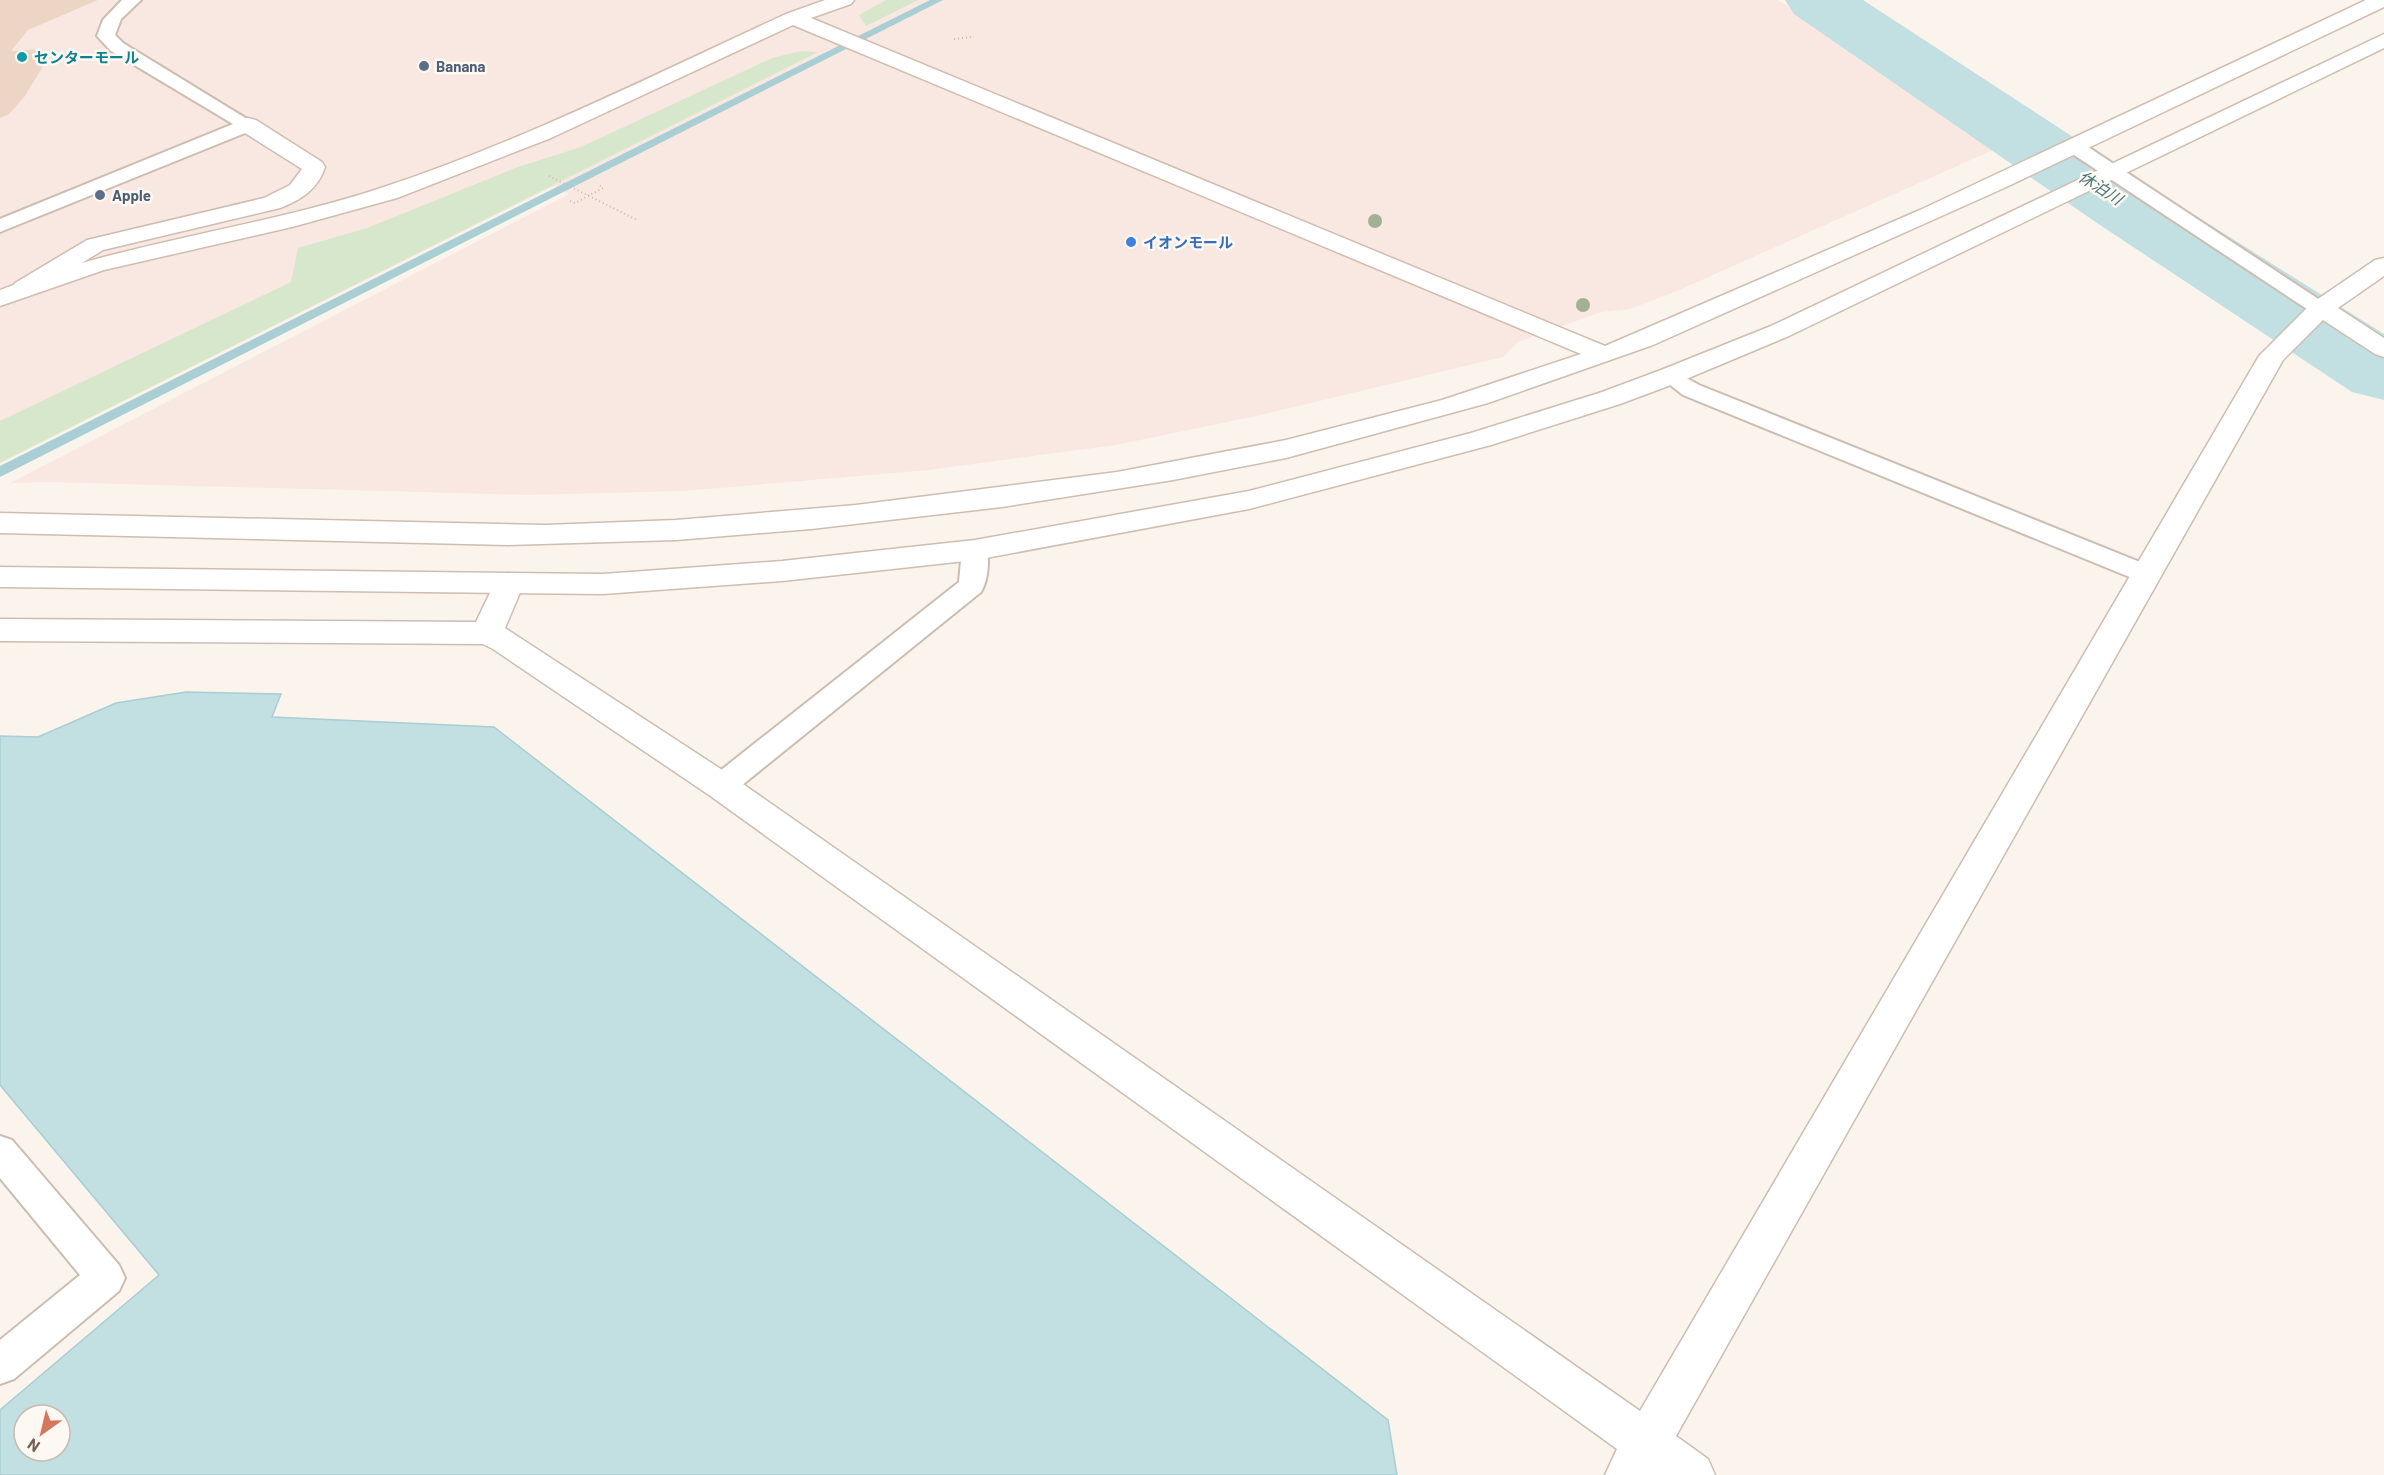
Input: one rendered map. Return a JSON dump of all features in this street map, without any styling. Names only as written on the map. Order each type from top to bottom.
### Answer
[{"type":"street","points":[[793,18],[816,0]]},
{"type":"street","points":[[0,299],[85,266],[389,193],[522,141],[793,18],[844,0]]},
{"type":"street","points":[[0,523],[474,535],[588,534],[804,522],[1161,475],[1392,422],[1605,355],[1686,322],[2022,173],[2382,0]]},
{"type":"street","points":[[793,18],[1605,355]]},
{"type":"street","points":[[0,577],[603,584],[782,571],[975,550],[1249,500],[1368,471],[1589,405],[1670,376],[1780,331],[2384,40]]},
{"type":"street","points":[[24,288],[95,245],[272,203],[292,195],[312,176],[314,167],[248,126]]},
{"type":"street","points":[[1628,1475],[2272,356],[2308,321],[2384,265]]},
{"type":"street","points":[[2308,321],[2384,349]]},
{"type":"street","points":[[487,633],[509,583]]},
{"type":"street","points":[[0,630],[487,633],[504,641],[721,786],[1692,1475]]},
{"type":"lane","points":[[134,0],[121,9],[108,24],[106,36],[117,47],[248,126]]},
{"type":"lane","points":[[0,226],[248,126]]},
{"type":"lane","points":[[2074,148],[2308,321]]},
{"type":"lane","points":[[1670,376],[1691,390],[2146,574]]},
{"type":"lane","points":[[721,786],[972,586],[975,550]]},
{"type":"lane","points":[[0,1152],[106,1278],[0,1365]]},
{"type":"path","points":[[547,174],[637,220]]},
{"type":"path","points":[[570,201],[575,203],[591,196],[603,188],[599,185]]},
{"type":"shaded area","name":"イオンモール","points":[[0,0],[1778,0],[1991,139],[1993,150],[1677,291],[1630,309],[1601,312],[1518,342],[1503,357],[1261,415],[1116,445],[929,470],[684,491],[526,495],[48,482],[10,483],[569,194],[554,186],[0,463]]},
{"type":"green space","points":[[886,0],[918,0],[866,26],[859,15]]},
{"type":"green space","points":[[801,51],[818,52],[0,463],[0,421],[291,282],[298,248],[367,228],[518,167],[581,147],[772,58]]},
{"type":"water","points":[[186,692],[281,694],[272,717],[494,727],[1388,1420],[1397,1475],[0,1475],[0,1410],[159,1275],[0,1085],[0,736],[38,737],[116,703]]},
{"type":"building","name":"センターモール","points":[[0,0],[98,0],[28,30],[11,51],[42,49],[45,63],[25,96],[9,114],[0,118]]},
{"type":"waterway","points":[[0,472],[938,0]]},
{"type":"waterway","name":"休泊川","points":[[1818,0],[2125,206],[2384,373]]},
{"type":"place","name":"センターモール","points":[[22,57]]},
{"type":"place","name":"Banana","points":[[424,66]]},
{"type":"place","name":"Apple","points":[[100,195]]},
{"type":"place","name":"イオンモール","points":[[1131,242]]}]
